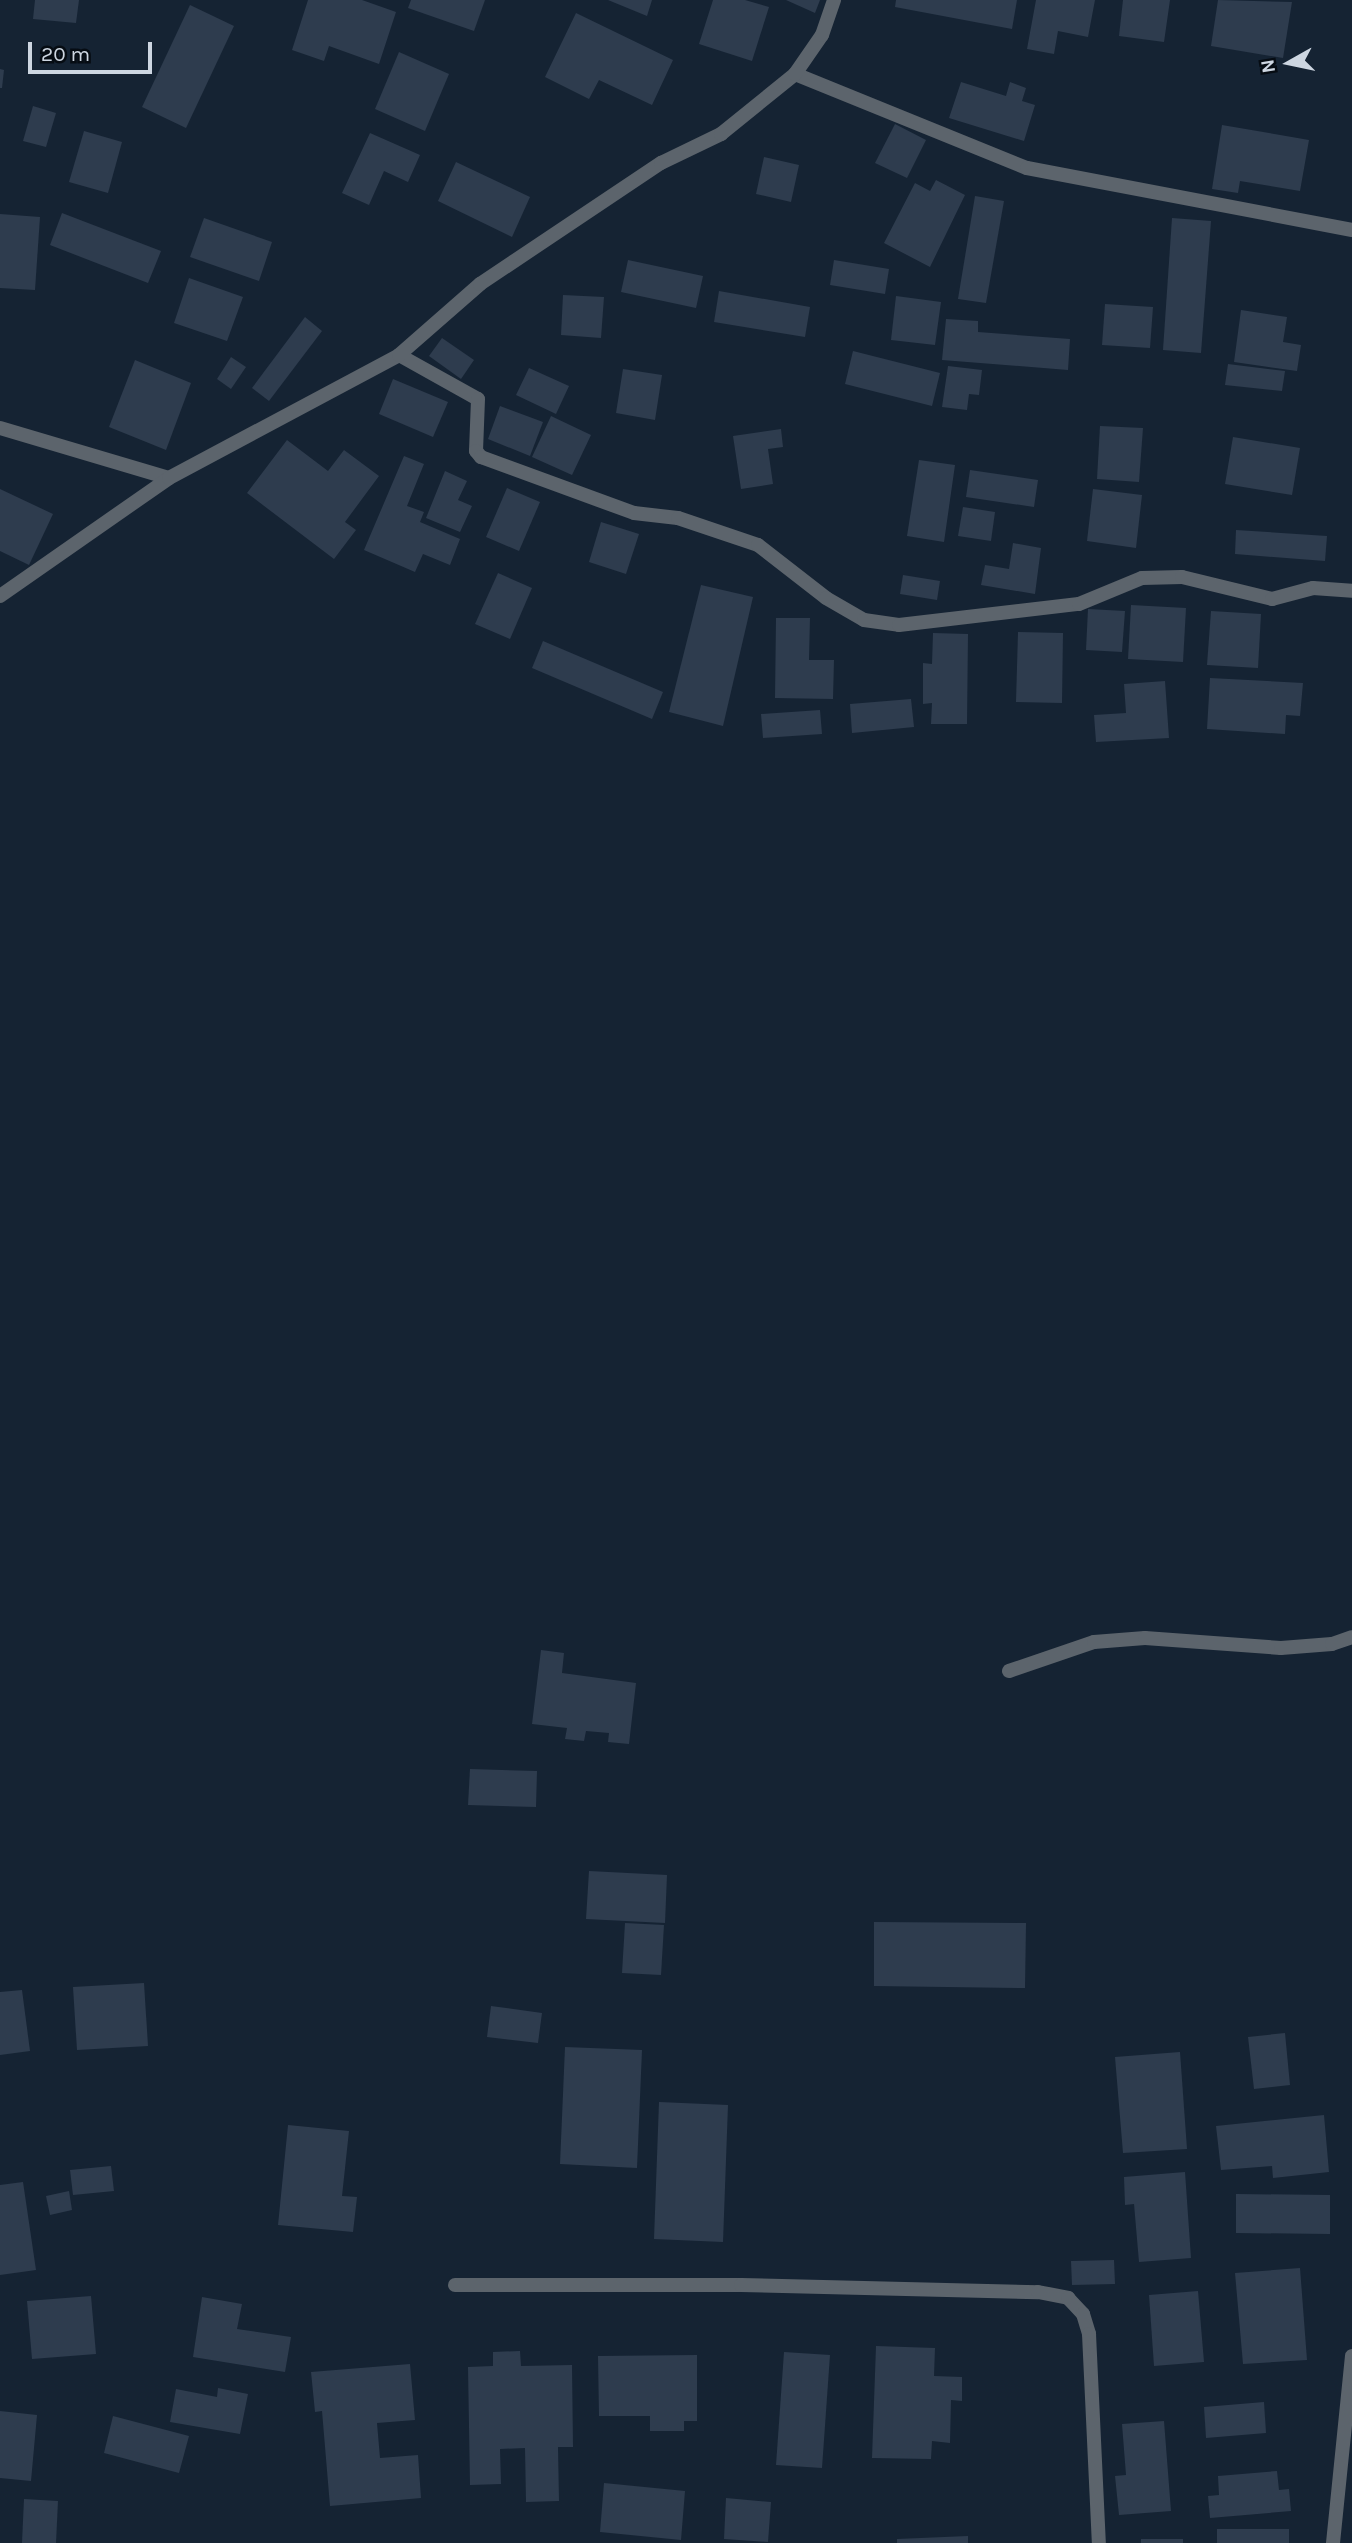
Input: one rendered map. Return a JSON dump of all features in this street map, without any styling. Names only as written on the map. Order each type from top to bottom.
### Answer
[{"type":"street","points":[[0,596],[169,478],[400,355],[480,284],[661,163],[721,134],[795,74],[822,35],[834,0]]},
{"type":"street","points":[[795,74],[1027,168],[1352,230]]},
{"type":"street","points":[[400,355],[478,399],[476,451],[481,457],[634,513],[678,518],[758,545],[826,598],[864,620],[899,625],[1079,604],[1142,578],[1182,577],[1272,599],[1313,587],[1352,591]]},
{"type":"street","points":[[0,428],[169,478]]},
{"type":"street","points":[[1009,1671],[1094,1642],[1145,1637],[1281,1648],[1332,1644],[1352,1637]]},
{"type":"street","points":[[455,2285],[741,2285],[1038,2292],[1068,2298],[1083,2314],[1089,2334],[1099,2543]]},
{"type":"street","points":[[1333,2543],[1352,2356]]},
{"type":"building","points":[[35,0],[79,0],[76,23],[33,19]]},
{"type":"building","points":[[308,0],[362,0],[396,12],[379,64],[329,46],[324,61],[292,50]]},
{"type":"building","points":[[411,0],[485,0],[474,31],[408,8]]},
{"type":"building","points":[[608,0],[652,0],[647,16]]},
{"type":"building","points":[[713,0],[745,0],[769,7],[752,61],[699,44]]},
{"type":"building","points":[[786,0],[820,0],[815,13]]},
{"type":"building","points":[[896,0],[1017,0],[1012,29],[895,7]]},
{"type":"building","points":[[1036,0],[1095,0],[1088,37],[1058,31],[1054,54],[1027,49]]},
{"type":"building","points":[[1123,0],[1170,0],[1164,42],[1119,36]]},
{"type":"building","points":[[1218,0],[1292,2],[1283,58],[1211,46]]},
{"type":"building","points":[[190,5],[234,26],[186,128],[142,107]]},
{"type":"building","points":[[576,13],[673,60],[652,105],[599,80],[589,99],[545,77]]},
{"type":"building","points":[[399,52],[449,74],[425,131],[375,109]]},
{"type":"building","points":[[0,69],[4,70],[2,88],[0,88]]},
{"type":"building","points":[[961,82],[1006,96],[1010,82],[1026,88],[1022,101],[1035,105],[1024,141],[949,118]]},
{"type":"building","points":[[33,106],[56,113],[46,147],[23,141]]},
{"type":"building","points":[[895,124],[926,140],[907,178],[875,163]]},
{"type":"building","points":[[1222,125],[1309,140],[1300,191],[1240,181],[1238,193],[1212,189]]},
{"type":"building","points":[[84,131],[122,142],[108,193],[69,182]]},
{"type":"building","points":[[370,133],[420,155],[408,182],[384,171],[369,205],[342,193]]},
{"type":"building","points":[[764,157],[799,165],[791,202],[756,194]]},
{"type":"building","points":[[456,162],[530,197],[512,237],[438,201]]},
{"type":"building","points":[[936,180],[965,195],[930,267],[884,243],[915,183],[930,191]]},
{"type":"building","points":[[975,196],[1004,201],[986,303],[958,299]]},
{"type":"building","points":[[62,213],[161,251],[148,283],[50,245]]},
{"type":"building","points":[[0,214],[40,217],[35,290],[0,288]]},
{"type":"building","points":[[204,218],[272,242],[259,281],[190,257]]},
{"type":"building","points":[[1172,218],[1211,221],[1201,353],[1163,350]]},
{"type":"building","points":[[628,260],[703,276],[696,308],[621,292]]},
{"type":"building","points":[[834,260],[889,269],[885,294],[830,285]]},
{"type":"building","points":[[189,278],[243,297],[227,341],[174,323]]},
{"type":"building","points":[[719,291],[810,307],[805,337],[714,322]]},
{"type":"building","points":[[563,295],[604,297],[601,338],[561,335]]},
{"type":"building","points":[[896,296],[941,302],[935,345],[891,340]]},
{"type":"building","points":[[1105,304],[1153,307],[1150,348],[1102,345]]},
{"type":"building","points":[[1241,310],[1287,317],[1283,342],[1301,345],[1297,371],[1234,362]]},
{"type":"building","points":[[305,317],[322,331],[269,401],[252,388]]},
{"type":"building","points":[[946,319],[978,321],[978,332],[1070,339],[1068,370],[942,360]]},
{"type":"building","points":[[442,338],[474,360],[461,379],[429,356]]},
{"type":"building","points":[[853,351],[940,373],[932,406],[845,384]]},
{"type":"building","points":[[231,357],[246,367],[231,389],[217,379]]},
{"type":"building","points":[[135,360],[191,383],[166,450],[109,427]]},
{"type":"building","points":[[1228,364],[1285,371],[1282,391],[1225,385]]},
{"type":"building","points":[[948,366],[982,370],[979,395],[969,394],[967,410],[942,407]]},
{"type":"building","points":[[529,368],[569,386],[556,414],[516,395]]},
{"type":"building","points":[[623,369],[662,375],[655,420],[616,413]]},
{"type":"building","points":[[393,379],[448,402],[433,437],[379,414]]},
{"type":"building","points":[[500,406],[543,422],[530,456],[488,439]]},
{"type":"building","points":[[551,416],[591,435],[572,475],[532,457]]},
{"type":"building","points":[[1100,426],[1143,428],[1139,482],[1097,479]]},
{"type":"building","points":[[781,429],[783,447],[768,449],[773,484],[741,489],[733,436]]},
{"type":"building","points":[[1233,437],[1300,448],[1292,495],[1225,484]]},
{"type":"building","points":[[287,440],[328,471],[344,450],[379,476],[345,522],[356,530],[334,559],[247,493]]},
{"type":"building","points":[[404,456],[424,464],[407,506],[424,512],[420,522],[460,539],[450,565],[423,554],[415,572],[364,550]]},
{"type":"building","points":[[919,460],[955,465],[944,542],[907,536]]},
{"type":"building","points":[[970,470],[1038,480],[1034,507],[966,497]]},
{"type":"building","points":[[445,471],[467,481],[458,500],[472,506],[460,532],[426,518]]},
{"type":"building","points":[[507,488],[540,502],[519,551],[486,537]]},
{"type":"building","points":[[0,489],[53,514],[29,565],[0,551]]},
{"type":"building","points":[[1093,489],[1142,495],[1136,548],[1087,541]]},
{"type":"building","points":[[963,507],[995,512],[991,541],[958,536]]},
{"type":"building","points":[[601,522],[639,534],[626,574],[589,562]]},
{"type":"building","points":[[1236,530],[1327,536],[1325,561],[1235,554]]},
{"type":"building","points":[[1013,543],[1041,548],[1035,594],[981,585],[985,565],[1009,569]]},
{"type":"building","points":[[498,573],[532,588],[510,639],[475,624]]},
{"type":"building","points":[[903,575],[940,581],[937,600],[900,594]]},
{"type":"building","points":[[701,585],[753,597],[723,726],[669,712]]},
{"type":"building","points":[[1131,605],[1186,608],[1183,662],[1128,659]]},
{"type":"building","points":[[1088,609],[1125,611],[1122,652],[1086,650]]},
{"type":"building","points":[[1211,611],[1261,614],[1258,668],[1207,665]]},
{"type":"building","points":[[776,618],[810,618],[809,660],[834,660],[833,699],[775,698]]},
{"type":"building","points":[[1018,632],[1063,633],[1062,703],[1016,702]]},
{"type":"building","points":[[933,633],[968,634],[967,724],[931,724],[932,703],[923,704],[923,663],[932,664]]},
{"type":"building","points":[[543,641],[663,692],[652,719],[532,668]]},
{"type":"building","points":[[1210,678],[1303,683],[1300,716],[1286,715],[1285,734],[1207,729]]},
{"type":"building","points":[[1165,681],[1169,738],[1096,742],[1094,715],[1126,713],[1124,684]]},
{"type":"building","points":[[911,699],[914,727],[852,733],[850,704]]},
{"type":"building","points":[[820,710],[822,734],[763,738],[761,714]]},
{"type":"building","points":[[541,1650],[564,1653],[562,1673],[636,1683],[629,1744],[608,1742],[609,1733],[586,1731],[584,1741],[565,1739],[567,1728],[532,1724]]},
{"type":"building","points":[[470,1769],[537,1771],[536,1807],[468,1805]]},
{"type":"building","points":[[589,1871],[667,1875],[665,1923],[586,1919]]},
{"type":"building","points":[[874,1922],[1026,1923],[1025,1988],[874,1986]]},
{"type":"building","points":[[625,1923],[664,1925],[661,1975],[622,1973]]},
{"type":"building","points":[[144,1983],[148,2046],[77,2050],[73,1987]]},
{"type":"building","points":[[22,1990],[30,2051],[0,2055],[0,1992]]},
{"type":"building","points":[[491,2006],[542,2013],[538,2043],[487,2037]]},
{"type":"building","points":[[1285,2033],[1290,2085],[1254,2089],[1248,2037]]},
{"type":"building","points":[[565,2047],[642,2050],[637,2168],[560,2164]]},
{"type":"building","points":[[1180,2052],[1187,2149],[1123,2153],[1115,2057]]},
{"type":"building","points":[[659,2102],[728,2105],[723,2242],[654,2239]]},
{"type":"building","points":[[1324,2115],[1329,2172],[1273,2178],[1272,2166],[1221,2170],[1216,2126]]},
{"type":"building","points":[[288,2125],[349,2131],[342,2196],[357,2197],[353,2232],[278,2225]]},
{"type":"building","points":[[111,2166],[114,2191],[73,2195],[70,2170]]},
{"type":"building","points":[[1185,2172],[1191,2258],[1139,2262],[1134,2204],[1125,2205],[1124,2177]]},
{"type":"building","points":[[23,2182],[36,2270],[0,2275],[0,2185]]},
{"type":"building","points":[[69,2191],[72,2210],[50,2215],[46,2196]]},
{"type":"building","points":[[1236,2194],[1330,2195],[1330,2234],[1236,2233]]},
{"type":"building","points":[[1114,2260],[1115,2284],[1072,2285],[1071,2261]]},
{"type":"building","points":[[1300,2268],[1307,2360],[1243,2364],[1235,2273]]},
{"type":"building","points":[[1198,2291],[1204,2362],[1154,2366],[1149,2295]]},
{"type":"building","points":[[91,2296],[96,2354],[32,2359],[27,2301]]},
{"type":"building","points":[[202,2297],[242,2304],[237,2329],[291,2337],[285,2372],[193,2357]]},
{"type":"building","points":[[876,2346],[935,2348],[934,2376],[962,2377],[962,2401],[951,2400],[950,2443],[932,2441],[931,2459],[872,2458]]},
{"type":"building","points":[[520,2351],[521,2366],[572,2365],[573,2447],[558,2447],[559,2501],[526,2502],[525,2448],[500,2449],[501,2484],[470,2485],[468,2367],[493,2366],[493,2352]]},
{"type":"building","points":[[784,2352],[830,2355],[822,2468],[776,2465]]},
{"type":"building","points":[[697,2355],[697,2421],[684,2421],[684,2431],[650,2431],[650,2416],[599,2416],[598,2356]]},
{"type":"building","points":[[410,2364],[415,2420],[377,2423],[380,2458],[418,2455],[421,2498],[330,2506],[322,2411],[315,2412],[311,2372]]},
{"type":"building","points":[[218,2388],[248,2394],[240,2434],[170,2422],[176,2389],[217,2397]]},
{"type":"building","points":[[1264,2402],[1266,2433],[1206,2438],[1204,2407]]},
{"type":"building","points":[[0,2411],[37,2415],[31,2481],[0,2478]]},
{"type":"building","points":[[113,2416],[189,2436],[179,2473],[104,2453]]},
{"type":"building","points":[[1164,2421],[1171,2511],[1119,2515],[1115,2476],[1126,2475],[1122,2424]]},
{"type":"building","points":[[1277,2471],[1279,2490],[1289,2489],[1291,2511],[1210,2518],[1208,2496],[1219,2495],[1218,2476]]},
{"type":"building","points":[[604,2483],[685,2491],[681,2540],[600,2532]]},
{"type":"building","points":[[726,2498],[771,2502],[768,2542],[724,2539]]},
{"type":"building","points":[[24,2499],[58,2501],[56,2543],[22,2543]]},
{"type":"building","points":[[1217,2529],[1289,2529],[1289,2543],[1217,2543]]},
{"type":"building","points":[[968,2536],[968,2543],[897,2543],[897,2539]]},
{"type":"building","points":[[1141,2539],[1183,2539],[1183,2543],[1141,2543]]}]
